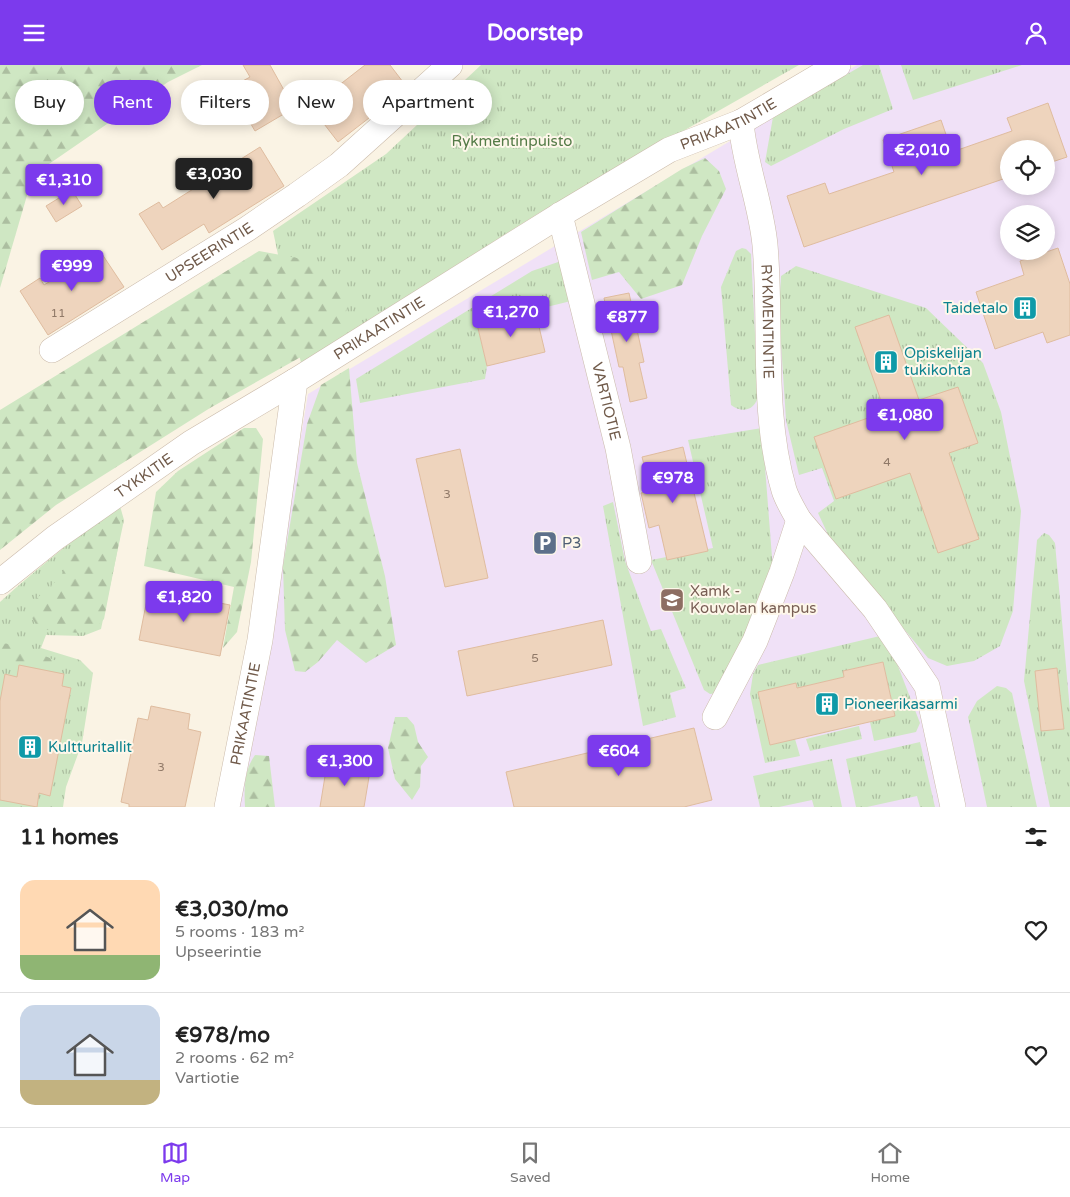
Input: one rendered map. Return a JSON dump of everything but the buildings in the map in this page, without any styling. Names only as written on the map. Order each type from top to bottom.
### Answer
[{"type":"street","name":"UPSEERINTIE","points":[[52,350],[247,229],[340,165],[450,65]]},
{"type":"street","name":"PRIKAATINTIE","points":[[227,807],[260,640],[296,381],[560,215],[669,150],[742,122],[838,65]]},
{"type":"street","name":"RYKMENTINTIE","points":[[742,122],[743,142],[765,243],[771,415],[776,458],[784,492],[799,521],[875,609],[927,686],[953,807]]},
{"type":"street","name":"VARTIOTIE","points":[[560,215],[618,448],[639,561]]},
{"type":"street","name":"TYKKITIE","points":[[0,582],[55,538],[191,443],[296,381]]},
{"type":"street","points":[[716,717],[754,641],[782,572],[799,521]]},
{"type":"shaded area","name":"Xamk - Kouvolan kampus","points":[[857,65],[1070,65],[1070,807],[239,807],[308,394]]},
{"type":"green space","points":[[0,65],[202,65],[171,80],[94,80],[94,125],[106,125],[33,175],[0,288]]},
{"type":"green space","name":"Rykmentinpuisto","points":[[481,65],[799,65],[539,213],[301,363],[273,231],[386,154],[417,125],[492,125],[492,80],[465,80]]},
{"type":"green space","points":[[863,65],[879,65],[893,109],[844,129],[771,166],[765,162],[773,117]]},
{"type":"green space","points":[[901,65],[1022,65],[913,100]]},
{"type":"green space","points":[[705,158],[719,171],[726,189],[702,236],[682,285],[641,299],[619,272],[592,280],[581,232],[682,169]]},
{"type":"green space","points":[[742,248],[751,254],[758,395],[754,404],[744,410],[731,405],[721,287],[736,251]]},
{"type":"green space","points":[[259,251],[297,258],[351,293],[340,335],[210,408],[56,505],[0,550],[0,410]]},
{"type":"green space","points":[[561,261],[571,301],[477,324],[487,366],[485,379],[360,403],[356,379],[532,271]]},
{"type":"green space","points":[[796,266],[926,308],[983,363],[1001,412],[1021,511],[1013,611],[1000,646],[974,661],[947,666],[928,658],[831,541],[818,513],[834,501],[822,468],[799,475],[786,420],[779,313],[781,276]]},
{"type":"green space","points":[[349,368],[357,463],[385,576],[396,645],[366,663],[337,640],[318,662],[305,672],[295,671],[285,630],[283,566],[307,424],[321,385]]},
{"type":"green space","points":[[244,428],[256,428],[263,439],[251,562],[237,632],[223,648],[234,587],[144,566],[156,492],[178,471]]},
{"type":"green space","points":[[762,428],[773,570],[718,693],[710,694],[704,690],[651,560],[713,548],[688,440]]},
{"type":"green space","points":[[613,502],[625,561],[651,631],[661,629],[686,688],[670,693],[676,717],[643,726],[603,506]]},
{"type":"green space","points":[[120,506],[124,520],[101,629],[83,636],[46,635],[41,648],[80,660],[93,673],[82,743],[66,787],[63,807],[0,807],[0,602],[58,552]]},
{"type":"green space","points":[[115,512],[120,521],[120,537],[104,619],[94,630],[79,633],[39,629],[29,613],[36,599],[61,577],[70,552]]},
{"type":"green space","points":[[1044,533],[1049,535],[1055,543],[1070,711],[1070,807],[1050,807],[1024,681],[1037,540]]},
{"type":"green space","points":[[880,636],[896,661],[920,723],[916,732],[874,741],[870,722],[895,715],[883,662],[843,671],[844,677],[797,688],[796,683],[759,692],[770,745],[795,739],[800,756],[765,763],[750,694],[753,674],[758,665]]},
{"type":"green space","points":[[0,643],[24,648],[63,664],[19,662],[3,665],[0,671]]},
{"type":"green space","points":[[997,686],[1006,688],[1012,693],[1037,807],[987,807],[968,717],[977,701]]},
{"type":"green space","points":[[395,717],[407,717],[414,725],[418,742],[428,757],[421,766],[420,787],[412,800],[395,779],[388,748]]},
{"type":"green space","points":[[859,726],[862,739],[810,751],[806,739]]},
{"type":"green space","points":[[920,742],[935,807],[920,807],[917,796],[867,807],[856,807],[846,759]]},
{"type":"green space","points":[[255,755],[269,756],[275,807],[245,807],[247,773]]},
{"type":"green space","points":[[832,759],[842,807],[814,807],[812,800],[779,807],[760,807],[753,776]]},
{"type":"place","name":"Taidetalo","points":[[1025,308]]},
{"type":"place","name":"Opiskelijan tukikohta","points":[[886,362]]},
{"type":"place","name":"P3","points":[[545,543]]},
{"type":"place","name":"Xamk - Kouvolan kampus","points":[[672,600]]},
{"type":"place","name":"Pioneerikasarmi","points":[[827,704]]},
{"type":"place","name":"Kultturitallit","points":[[30,747]]}]
